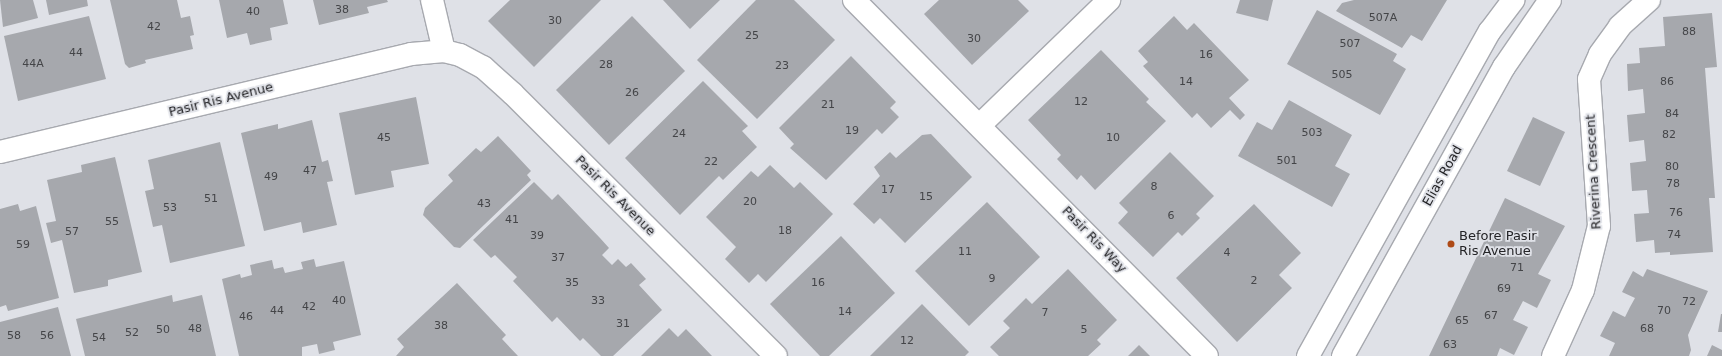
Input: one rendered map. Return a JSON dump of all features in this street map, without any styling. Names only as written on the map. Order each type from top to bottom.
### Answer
[{"type":"street","points":[[432,0],[444,51]]},
{"type":"street","name":"Pasir Ris Way","points":[[854,0],[980,125],[1207,356]]},
{"type":"street","points":[[980,125],[1109,0]]},
{"type":"street","points":[[1308,356],[1490,31],[1513,0]]},
{"type":"street","name":"Elias Road","points":[[1343,356],[1504,67],[1550,0]]},
{"type":"street","name":"Riverina Crescent","points":[[1553,356],[1583,290],[1599,226],[1588,79],[1600,54],[1620,26],[1648,0]]},
{"type":"street","name":"Pasir Ris Avenue","points":[[0,152],[411,54],[444,51],[460,56],[483,67],[776,356]]},
{"type":"building","points":[[0,0],[33,0],[38,18],[3,27]]},
{"type":"building","points":[[46,0],[87,0],[88,6],[49,15]]},
{"type":"building","points":[[110,0],[177,0],[181,18],[190,16],[194,35],[190,36],[193,49],[145,60],[146,63],[129,68],[125,64]]},
{"type":"building","points":[[219,0],[283,0],[288,24],[270,28],[272,40],[250,45],[247,33],[227,38]]},
{"type":"building","points":[[313,0],[387,0],[388,2],[367,7],[369,13],[319,25]]},
{"type":"building","points":[[510,0],[601,0],[534,67],[488,21]]},
{"type":"building","points":[[663,0],[720,0],[690,29]]},
{"type":"building","points":[[756,0],[794,0],[835,40],[757,119],[697,60]]},
{"type":"building","points":[[939,0],[1018,0],[1029,11],[972,65],[924,14]]},
{"type":"building","points":[[1240,0],[1273,0],[1268,21],[1236,13]]},
{"type":"building","points":[[1354,0],[1447,0],[1422,41],[1411,35],[1402,48],[1336,11],[1342,3]]},
{"type":"building","points":[[1317,10],[1397,54],[1393,61],[1406,69],[1380,115],[1287,64]]},
{"type":"building","points":[[1712,13],[1717,67],[1705,68],[1715,198],[1709,198],[1713,252],[1670,255],[1670,252],[1655,253],[1654,240],[1636,242],[1634,214],[1649,213],[1647,190],[1632,191],[1630,163],[1646,161],[1644,140],[1629,142],[1627,115],[1645,113],[1643,89],[1628,91],[1627,64],[1640,63],[1639,48],[1665,46],[1663,17]]},
{"type":"building","points":[[89,16],[106,79],[18,101],[4,36]]},
{"type":"building","points":[[632,16],[685,71],[609,145],[556,90]]},
{"type":"building","points":[[1174,16],[1187,30],[1194,23],[1249,80],[1229,98],[1245,115],[1240,120],[1230,110],[1211,128],[1197,113],[1192,118],[1143,66],[1148,62],[1138,51]]},
{"type":"building","points":[[1101,50],[1149,99],[1146,102],[1166,121],[1095,190],[1081,175],[1077,180],[1057,159],[1061,155],[1028,120]]},
{"type":"building","points":[[851,56],[896,102],[890,108],[899,117],[882,134],[877,129],[826,180],[790,148],[794,144],[779,128]]},
{"type":"building","points":[[703,81],[748,126],[742,131],[757,147],[723,180],[719,176],[680,215],[625,158]]},
{"type":"building","points":[[416,97],[429,164],[391,171],[394,187],[355,195],[339,113]]},
{"type":"building","points":[[1289,100],[1352,135],[1335,166],[1350,174],[1332,207],[1238,156],[1257,122],[1272,130]]},
{"type":"building","points":[[1533,117],[1565,132],[1540,186],[1507,171]]},
{"type":"building","points":[[312,120],[322,162],[328,160],[333,181],[327,182],[337,225],[303,233],[301,222],[264,231],[241,133],[278,124],[278,129]]},
{"type":"building","points":[[931,134],[972,177],[905,243],[880,218],[874,224],[853,204],[880,176],[874,167],[890,152],[896,158],[922,135]]},
{"type":"building","points":[[498,136],[531,171],[527,175],[531,180],[460,248],[454,247],[423,215],[425,208],[453,181],[448,175],[476,148],[481,152]]},
{"type":"building","points":[[220,142],[245,246],[170,263],[162,225],[153,227],[145,191],[154,189],[148,160]]},
{"type":"building","points":[[1170,152],[1214,196],[1196,214],[1200,218],[1182,236],[1178,232],[1153,257],[1118,223],[1128,212],[1119,203]]},
{"type":"building","points":[[115,157],[142,272],[108,280],[108,286],[74,293],[62,240],[51,243],[46,223],[56,221],[47,180],[82,172],[81,165]]},
{"type":"building","points":[[770,165],[794,188],[800,182],[833,214],[766,282],[758,274],[749,283],[725,259],[736,247],[706,217],[751,171],[758,177]]},
{"type":"building","points":[[534,182],[552,200],[558,194],[600,238],[609,248],[602,255],[612,265],[618,259],[626,267],[631,263],[646,279],[639,285],[662,310],[613,356],[601,356],[583,338],[580,341],[557,317],[552,322],[513,281],[517,277],[495,255],[491,258],[473,240]]},
{"type":"building","points":[[1505,198],[1565,226],[1538,274],[1551,280],[1537,308],[1523,301],[1513,320],[1528,327],[1514,355],[1500,348],[1497,356],[1429,356]]},
{"type":"building","points":[[987,202],[1040,257],[969,326],[915,271]]},
{"type":"building","points":[[18,204],[20,211],[36,206],[59,298],[8,311],[6,305],[0,307],[0,209]]},
{"type":"building","points":[[1254,204],[1301,253],[1279,275],[1292,288],[1237,342],[1176,278]]},
{"type":"building","points":[[841,236],[895,293],[829,356],[820,356],[770,304]]},
{"type":"building","points":[[314,259],[316,267],[344,261],[361,335],[333,342],[335,350],[319,354],[317,344],[302,347],[302,356],[239,356],[222,279],[240,274],[241,278],[252,275],[250,265],[272,260],[274,269],[283,267],[285,273],[303,269],[301,262]]},
{"type":"building","points":[[1068,269],[1117,320],[1097,340],[1101,344],[1088,356],[999,356],[990,347],[1010,328],[1003,321],[1026,298],[1032,304]]},
{"type":"building","points":[[1647,269],[1708,291],[1688,335],[1691,350],[1689,356],[1609,356],[1615,343],[1600,336],[1613,311],[1625,317],[1635,298],[1622,292],[1633,271],[1643,277]]},
{"type":"building","points":[[457,283],[506,335],[502,339],[518,356],[396,356],[404,347],[397,339]]},
{"type":"building","points":[[172,295],[173,302],[202,295],[216,356],[85,356],[76,319]]},
{"type":"building","points":[[922,304],[969,352],[965,356],[870,356]]},
{"type":"building","points":[[58,307],[71,356],[0,356],[0,322]]},
{"type":"building","points":[[1721,314],[1722,332],[1718,332]]},
{"type":"building","points":[[669,328],[678,337],[686,329],[712,356],[641,356]]},
{"type":"building","points":[[1139,345],[1150,356],[1128,356]]},
{"type":"building","points":[[1712,345],[1722,350],[1722,356],[1707,356]]},
{"type":"place","name":"Before Pasir Ris Avenue","points":[[1451,244]]}]
